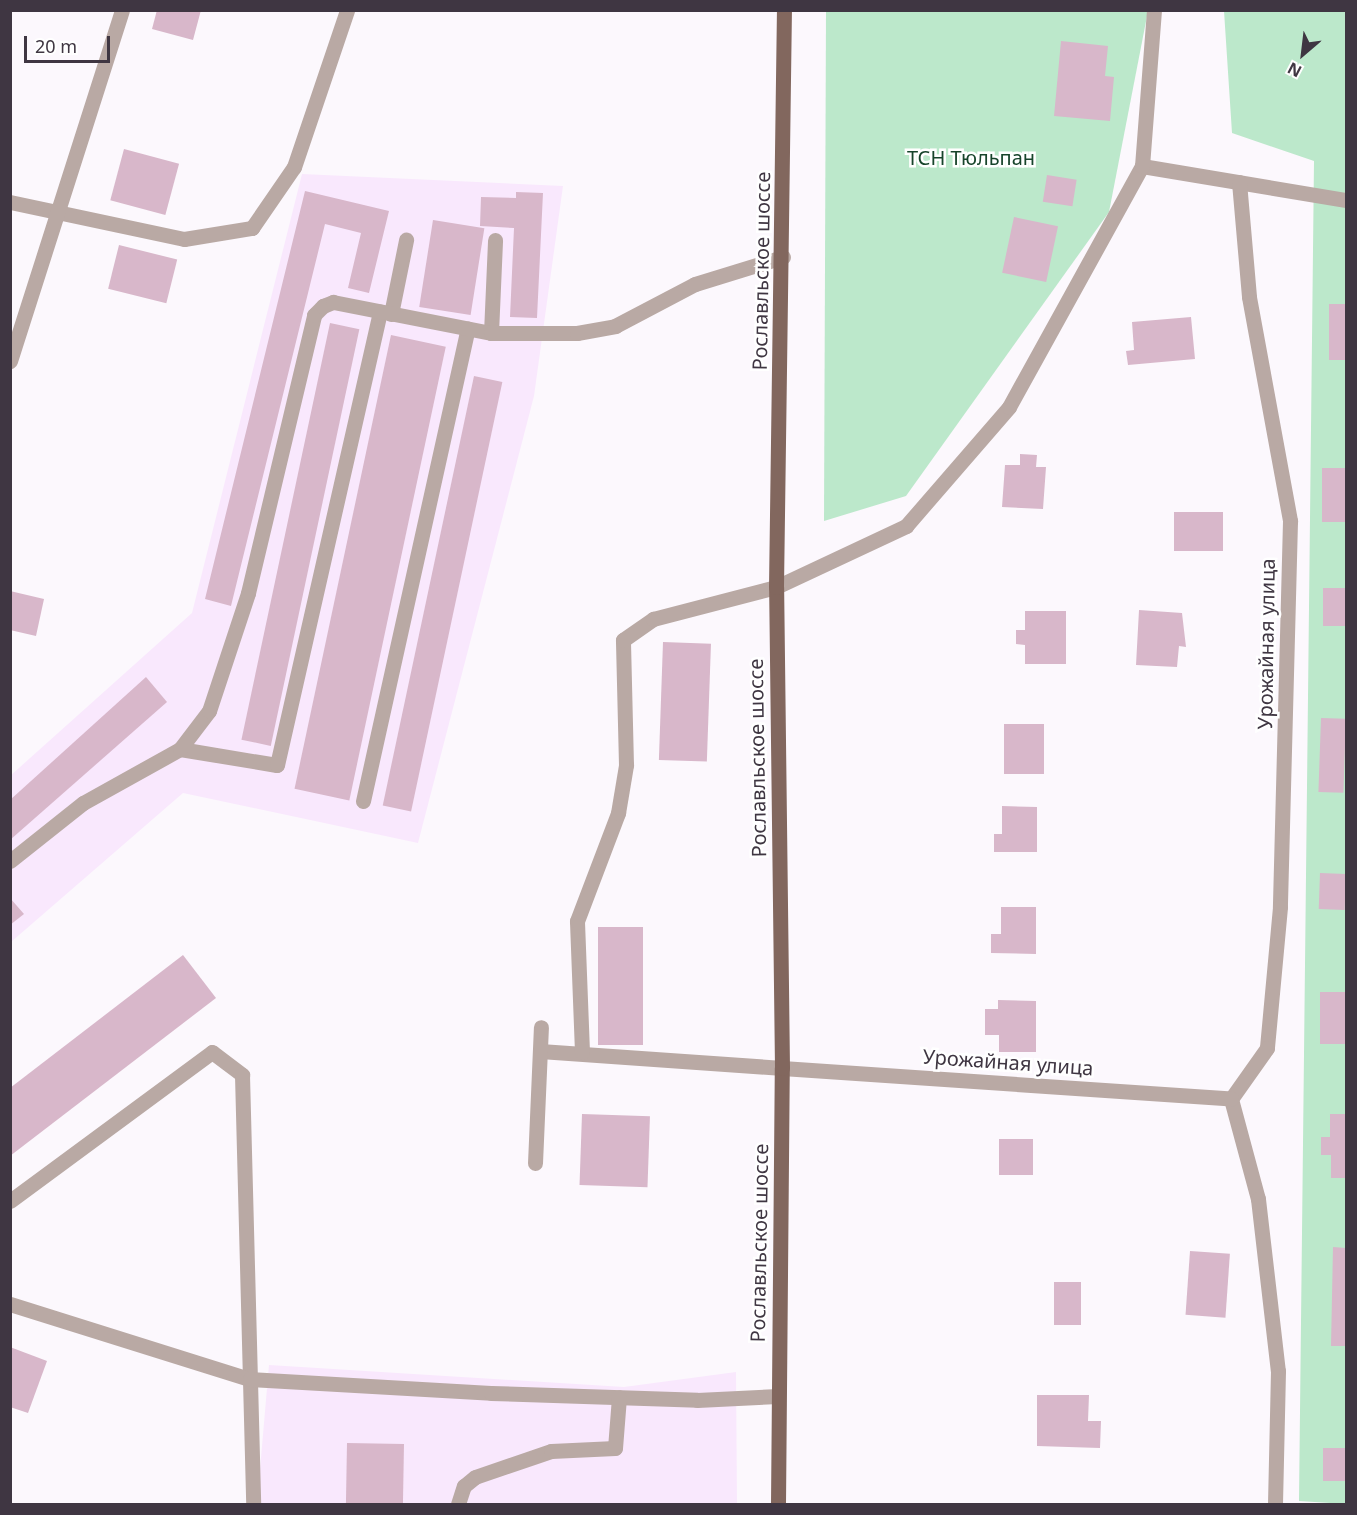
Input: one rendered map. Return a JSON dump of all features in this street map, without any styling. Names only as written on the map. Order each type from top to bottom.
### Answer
[{"type":"main road","name":"Рославльское шоссе","points":[[778,1504],[782,1068],[776,587],[783,257],[784,10]]},
{"type":"street","points":[[10,360],[122,10]]},
{"type":"street","points":[[10,202],[184,239],[252,228],[294,167],[347,10]]},
{"type":"street","points":[[582,1052],[577,921],[618,813],[626,765],[623,640],[653,619],[776,587],[906,526],[1009,406],[1142,166],[1154,10]]},
{"type":"street","points":[[1142,166],[1347,200]]},
{"type":"street","name":"Урожайная улица","points":[[540,1051],[582,1052],[1231,1099],[1267,1048],[1280,907],[1290,521],[1249,297],[1239,182]]},
{"type":"street","points":[[180,749],[277,765],[385,313],[406,240]]},
{"type":"street","points":[[491,333],[495,240]]},
{"type":"street","points":[[10,861],[83,803],[180,749],[209,711],[248,593],[314,315],[333,302],[491,333],[577,333],[615,326],[696,284],[783,257]]},
{"type":"street","points":[[363,801],[468,329]]},
{"type":"street","points":[[535,1163],[541,1028]]},
{"type":"street","points":[[10,1201],[212,1052],[228,1060],[242,1075],[253,1504]]},
{"type":"street","points":[[1231,1099],[1258,1199],[1278,1371],[1275,1504]]},
{"type":"street","points":[[10,1304],[250,1379],[619,1397],[778,1396]]},
{"type":"street","points":[[458,1504],[464,1486],[475,1477],[551,1451],[615,1448],[619,1397]]},
{"type":"shaded area","points":[[302,174],[563,186],[534,396],[418,843],[183,793],[11,942],[10,776],[192,613]]},
{"type":"shaded area","points":[[269,1365],[624,1387],[736,1372],[737,1504],[257,1504]]},
{"type":"green space","name":"ТСН Тюльпан","points":[[826,11],[1148,11],[1109,212],[906,496],[824,521]]},
{"type":"green space","points":[[1224,11],[1346,11],[1346,1504],[1299,1501],[1314,161],[1232,133]]},
{"type":"building","points":[[157,10],[201,10],[193,40],[152,29]]},
{"type":"building","points":[[1061,41],[1108,46],[1105,76],[1114,77],[1110,121],[1054,116]]},
{"type":"building","points":[[124,149],[179,164],[165,215],[110,200]]},
{"type":"building","points":[[1047,175],[1077,180],[1072,206],[1043,202]]},
{"type":"building","points":[[305,191],[389,211],[369,293],[348,288],[361,233],[325,224],[231,606],[205,599]]},
{"type":"building","points":[[516,192],[543,193],[537,318],[510,317],[514,228],[480,226],[481,197],[516,198]]},
{"type":"building","points":[[1014,217],[1058,226],[1046,282],[1002,273]]},
{"type":"building","points":[[433,220],[484,228],[471,315],[419,307]]},
{"type":"building","points":[[119,245],[177,260],[166,303],[108,289]]},
{"type":"building","points":[[1329,304],[1346,304],[1346,360],[1329,360]]},
{"type":"building","points":[[1191,317],[1195,359],[1128,365],[1126,351],[1134,350],[1132,322]]},
{"type":"building","points":[[330,323],[359,329],[271,746],[241,740]]},
{"type":"building","points":[[391,335],[446,347],[349,801],[295,789]]},
{"type":"building","points":[[474,376],[502,382],[411,811],[383,805]]},
{"type":"building","points":[[1020,454],[1037,455],[1036,467],[1046,467],[1043,509],[1002,507],[1005,465],[1020,465]]},
{"type":"building","points":[[1322,468],[1346,468],[1346,522],[1322,522]]},
{"type":"building","points":[[1174,512],[1223,512],[1223,551],[1174,551]]},
{"type":"building","points":[[1323,588],[1346,588],[1346,626],[1323,626]]},
{"type":"building","points":[[10,591],[44,599],[36,636],[10,630]]},
{"type":"building","points":[[1139,610],[1182,613],[1186,647],[1179,646],[1177,667],[1136,665]]},
{"type":"building","points":[[1025,611],[1066,611],[1066,664],[1025,664],[1025,645],[1016,644],[1016,630],[1025,630]]},
{"type":"building","points":[[663,642],[711,644],[707,762],[659,760]]},
{"type":"building","points":[[146,677],[167,702],[10,840],[10,800]]},
{"type":"building","points":[[1321,718],[1346,719],[1343,793],[1318,792]]},
{"type":"building","points":[[1004,724],[1044,724],[1044,774],[1004,774]]},
{"type":"building","points":[[1002,806],[1037,807],[1037,852],[994,852],[994,834],[1002,834]]},
{"type":"building","points":[[1320,873],[1346,874],[1345,910],[1319,909]]},
{"type":"building","points":[[10,898],[24,914],[10,925]]},
{"type":"building","points":[[1001,907],[1036,907],[1036,954],[991,953],[991,934],[1001,934]]},
{"type":"building","points":[[598,927],[643,927],[643,1045],[598,1045]]},
{"type":"building","points":[[183,955],[216,998],[10,1156],[10,1088]]},
{"type":"building","points":[[1320,992],[1346,992],[1346,1044],[1320,1044]]},
{"type":"building","points":[[998,1000],[1036,1001],[1036,1052],[999,1052],[999,1035],[985,1035],[985,1009],[998,1009]]},
{"type":"building","points":[[582,1114],[650,1116],[647,1187],[580,1185]]},
{"type":"building","points":[[1330,1114],[1346,1114],[1346,1178],[1331,1178],[1331,1155],[1321,1155],[1321,1137],[1330,1137]]},
{"type":"building","points":[[999,1139],[1033,1139],[1033,1175],[999,1175]]},
{"type":"building","points":[[1333,1247],[1346,1248],[1346,1346],[1331,1346]]},
{"type":"building","points":[[1190,1251],[1230,1254],[1225,1318],[1186,1315]]},
{"type":"building","points":[[1054,1282],[1081,1282],[1081,1325],[1054,1325]]},
{"type":"building","points":[[10,1347],[47,1361],[28,1413],[10,1407]]},
{"type":"building","points":[[1037,1395],[1089,1395],[1088,1421],[1101,1421],[1100,1448],[1037,1446]]},
{"type":"building","points":[[347,1443],[404,1444],[403,1504],[346,1504]]},
{"type":"building","points":[[1323,1448],[1346,1448],[1346,1481],[1323,1481]]}]
